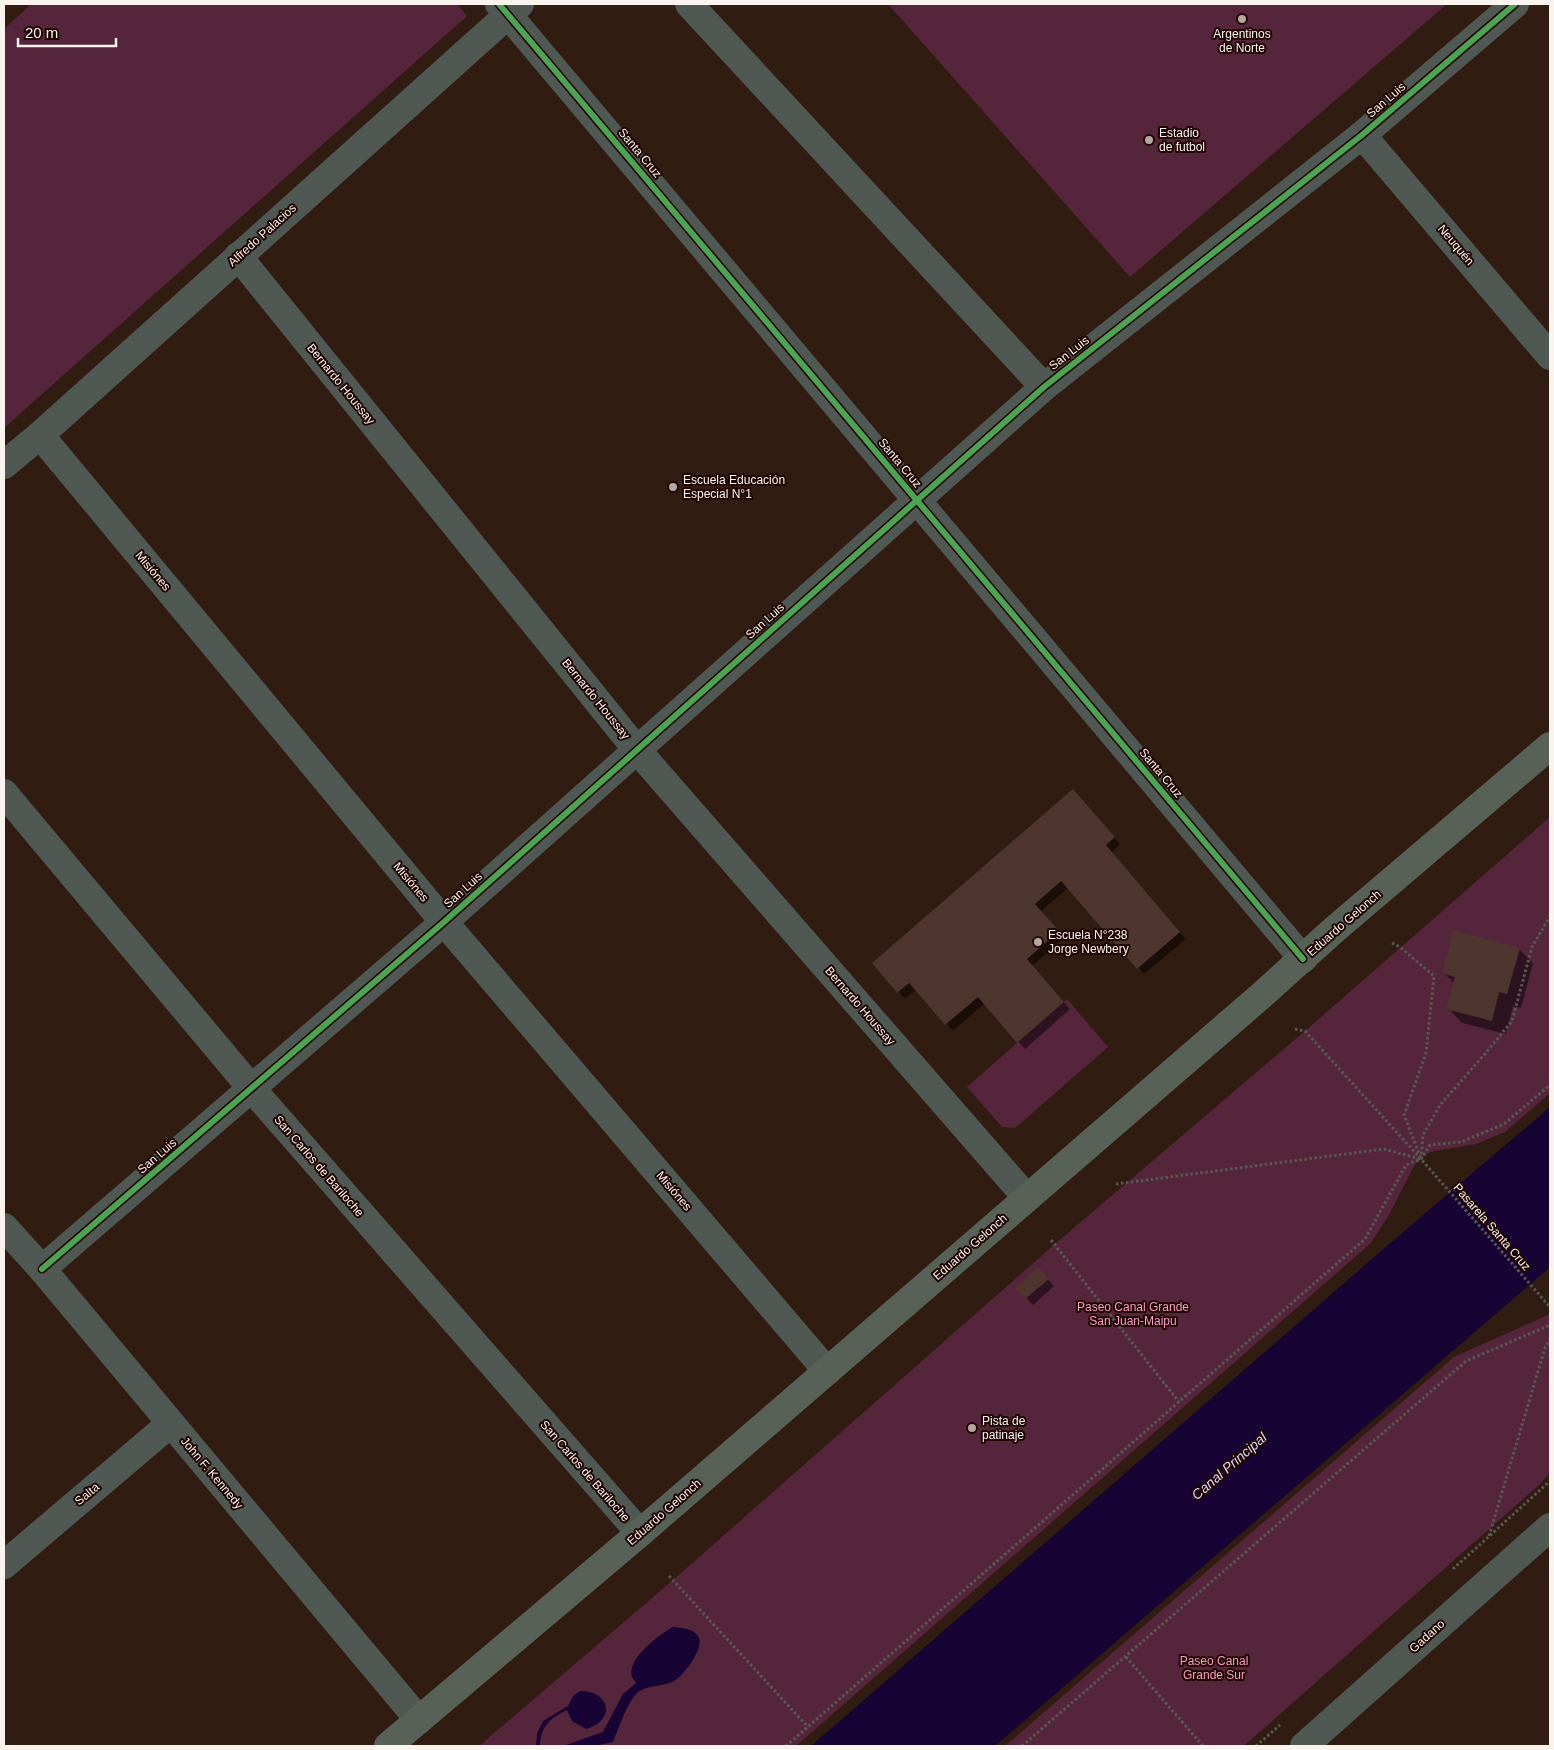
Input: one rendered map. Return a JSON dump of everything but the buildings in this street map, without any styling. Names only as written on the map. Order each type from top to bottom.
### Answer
[{"type":"main road","name":"Eduardo Gelonch","points":[[388,1746],[640,1533],[1303,959],[1335,929],[1550,746]]},
{"type":"street","points":[[689,4],[1044,387]]},
{"type":"street","name":"San Luis","points":[[42,1269],[444,922],[1044,387],[1362,135],[1515,4]]},
{"type":"street","name":"Alfredo Palacios","points":[[4,465],[40,435],[238,256],[509,7]]},
{"type":"street","name":"Santa Cruz","points":[[509,7],[918,501],[1303,959]]},
{"type":"street","name":"Neuquén","points":[[1362,135],[1550,356]]},
{"type":"street","name":"Bernardo Houssay","points":[[238,256],[637,750],[1027,1198]]},
{"type":"street","name":"Misiónes","points":[[40,435],[444,922],[827,1371]]},
{"type":"street","name":"San Carlos de Bariloche","points":[[4,793],[252,1089],[640,1533]]},
{"type":"street","name":"John F. Kennedy","points":[[4,1227],[42,1269],[419,1720]]},
{"type":"street","name":"Salta","points":[[4,1566],[170,1424]]},
{"type":"street","name":"Gadano","points":[[1304,1746],[1550,1527]]},
{"type":"path","points":[[1421,1159],[1423,1135],[1440,1106],[1484,1056],[1512,1020],[1532,947],[1550,916]]},
{"type":"path","points":[[1392,943],[1400,947],[1434,976],[1426,1053],[1404,1114],[1421,1159]]},
{"type":"path","points":[[786,1746],[1365,1239],[1406,1165],[1421,1159],[1430,1145],[1461,1142],[1504,1124],[1550,1086]]},
{"type":"path","points":[[1116,1184],[1384,1149],[1421,1159]]},
{"type":"path","points":[[1051,1240],[1179,1402]]},
{"type":"path","points":[[1022,1746],[1466,1361],[1550,1325]]},
{"type":"path","points":[[1489,1537],[1545,1348],[1550,1339]]},
{"type":"path","points":[[669,1576],[808,1727]]},
{"type":"path","points":[[1126,1657],[1203,1746]]},
{"type":"green space","points":[[31,4],[457,4],[467,16],[4,428],[4,29]]},
{"type":"green space","name":"Estadio de futbol","points":[[888,4],[1447,4],[1130,277]]},
{"type":"green space","name":"Paseo Canal Grande San Juan-Maipu","points":[[1550,817],[1550,1093],[1505,1132],[1476,1144],[1430,1152],[1415,1164],[1390,1213],[1371,1243],[796,1746],[479,1746],[673,1580],[1055,1244],[1305,1031]]},
{"type":"green space","points":[[1067,999],[1108,1047],[1015,1128],[1002,1127],[967,1087]]},
{"type":"green space","name":"Paseo Canal Grande Sur","points":[[1550,1314],[1550,1473],[1539,1485],[1244,1746],[1005,1746],[1454,1357]]},
{"type":"water","name":"Canal Principal","points":[[1550,1107],[1550,1267],[995,1746],[811,1746],[1387,1246]]},
{"type":"water","points":[[673,1627],[693,1631],[700,1641],[696,1654],[683,1673],[674,1681],[641,1690],[637,1693],[627,1709],[613,1742],[594,1746],[563,1746],[603,1732],[623,1694],[636,1683],[632,1677],[632,1670],[639,1655],[660,1635]]},
{"type":"water","points":[[580,1691],[590,1692],[603,1701],[606,1707],[602,1720],[586,1729],[572,1721],[567,1710],[547,1724],[542,1733],[540,1746],[536,1746],[537,1734],[543,1721],[568,1706],[573,1696]]},
{"type":"cycle path","points":[[499,4],[1303,959]]},
{"type":"cycle path","points":[[42,1269],[444,922],[1044,387],[1362,135],[1515,4]]},
{"type":"place","name":"Argentinos de Norte","points":[[1242,19]]},
{"type":"place","name":"Estadio de futbol","points":[[1149,140]]},
{"type":"place","name":"Escuela Educación Especial N°1","points":[[673,487]]},
{"type":"place","name":"Escuela N°238 Jorge Newbery","points":[[1038,942]]},
{"type":"place","name":"Pista de patinaje","points":[[972,1428]]}]
